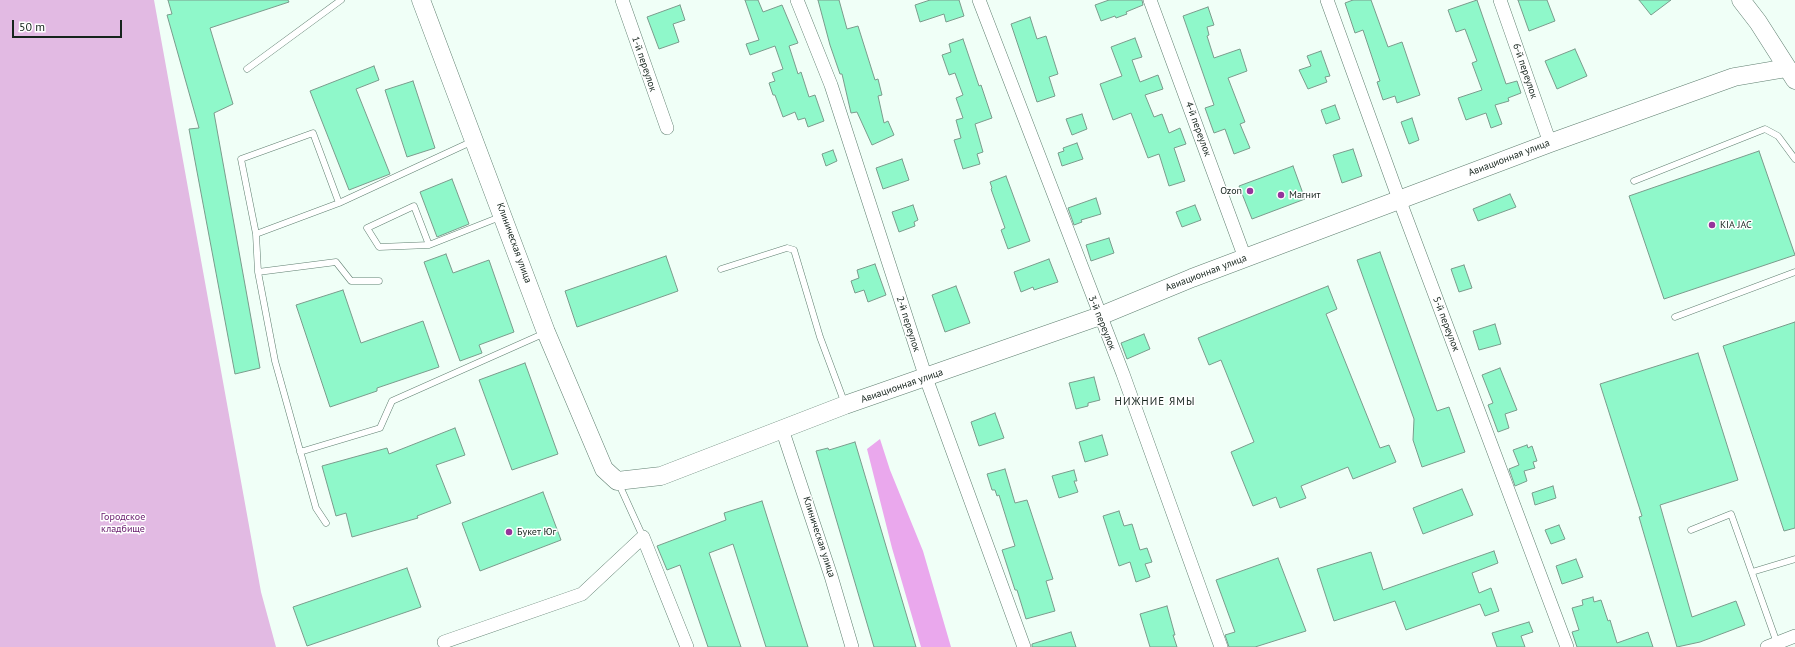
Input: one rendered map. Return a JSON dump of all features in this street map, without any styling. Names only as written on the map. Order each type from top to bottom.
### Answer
[{"type":"main road","name":"Клиническая улица","points":[[421,0],[475,140],[546,332],[604,469],[617,481]]},
{"type":"main road","points":[[1741,0],[1792,70]]},
{"type":"main road","name":"Авиационная улица","points":[[617,481],[661,476],[845,405],[1100,316],[1399,199],[1734,77],[1792,70]]},
{"type":"street","name":"1-й переулок","points":[[622,0],[667,128]]},
{"type":"street","name":"2-й переулок","points":[[797,0],[831,85],[926,378],[1024,647]]},
{"type":"street","name":"3-й переулок","points":[[980,0],[1123,374],[1221,647]]},
{"type":"street","name":"4-й переулок","points":[[1150,0],[1245,258]]},
{"type":"street","name":"5-й переулок","points":[[1327,0],[1399,199],[1567,647]]},
{"type":"street","name":"6-й переулок","points":[[1500,0],[1550,143]]},
{"type":"street","name":"Клиническая улица","points":[[782,429],[832,576],[852,647]]},
{"type":"street","points":[[444,642],[582,594],[643,537],[687,647]]},
{"type":"street","points":[[1772,645],[1795,636]]},
{"type":"lane","points":[[247,69],[341,0]]},
{"type":"lane","points":[[1634,181],[1765,129],[1778,136],[1795,159]]},
{"type":"lane","points":[[326,524],[316,508],[275,361],[258,272],[256,234],[241,159],[314,132],[339,203]]},
{"type":"lane","points":[[256,234],[339,203],[475,140]]},
{"type":"lane","points":[[429,245],[414,206],[367,228],[379,247],[429,245],[503,215]]},
{"type":"lane","points":[[721,269],[787,248],[794,250],[820,337],[845,405]]},
{"type":"lane","points":[[258,272],[336,262],[350,281],[379,281]]},
{"type":"lane","points":[[1675,317],[1795,272]]},
{"type":"lane","points":[[300,452],[380,428],[392,401],[546,332]]},
{"type":"lane","points":[[617,481],[643,537]]},
{"type":"lane","points":[[1691,530],[1731,514],[1752,572],[1772,645]]},
{"type":"lane","points":[[1752,572],[1795,559]]},
{"type":"green space","name":"Городское кладбище","points":[[0,0],[154,0],[261,592],[276,647],[0,647]]},
{"type":"shaded area","points":[[880,439],[890,470],[923,551],[951,647],[921,647],[892,548],[867,449]]},
{"type":"building","points":[[168,0],[288,0],[289,2],[210,28],[233,104],[214,113],[260,368],[235,374],[189,129],[199,128],[167,15],[172,14]]},
{"type":"building","points":[[745,0],[758,0],[763,12],[782,5],[798,43],[789,46],[798,74],[801,72],[809,97],[815,95],[824,121],[808,127],[805,118],[798,120],[795,112],[783,117],[769,83],[775,81],[772,73],[783,69],[775,46],[750,55],[746,44],[759,40]]},
{"type":"building","points":[[818,0],[839,0],[847,29],[858,26],[875,80],[878,79],[882,95],[878,96],[884,123],[888,121],[894,135],[872,145],[857,112],[851,113],[842,74],[840,74],[830,45]]},
{"type":"building","points":[[930,0],[959,0],[964,16],[946,22],[944,14],[920,22],[915,5]]},
{"type":"building","points":[[1109,0],[1142,0],[1143,5],[1126,12],[1127,14],[1101,21],[1095,5]]},
{"type":"building","points":[[1353,0],[1371,0],[1388,47],[1402,42],[1420,95],[1397,103],[1395,96],[1383,100],[1377,82],[1380,81],[1363,30],[1355,33],[1345,3]]},
{"type":"building","points":[[1477,0],[1506,84],[1517,81],[1521,93],[1508,98],[1509,101],[1495,105],[1502,124],[1491,128],[1486,113],[1466,120],[1458,98],[1482,90],[1472,63],[1477,61],[1465,29],[1456,32],[1448,10]]},
{"type":"building","points":[[1518,0],[1547,0],[1555,21],[1529,31]]},
{"type":"building","points":[[1639,0],[1671,0],[1651,15]]},
{"type":"building","points":[[680,5],[685,20],[673,24],[679,42],[659,49],[647,17]]},
{"type":"building","points":[[1208,7],[1214,25],[1207,27],[1209,35],[1207,36],[1214,58],[1240,49],[1247,71],[1228,78],[1245,122],[1240,124],[1250,148],[1234,154],[1225,129],[1214,133],[1205,108],[1214,105],[1183,16]]},
{"type":"building","points":[[1030,17],[1037,39],[1046,36],[1058,74],[1049,77],[1055,96],[1037,102],[1011,24]]},
{"type":"building","points":[[1135,38],[1142,57],[1132,60],[1140,82],[1158,75],[1163,89],[1145,95],[1154,117],[1162,114],[1169,133],[1180,128],[1186,144],[1174,148],[1185,181],[1169,186],[1159,154],[1148,158],[1131,113],[1113,120],[1100,84],[1122,76],[1111,47]]},
{"type":"building","points":[[963,39],[992,118],[975,124],[983,152],[977,154],[980,164],[963,169],[954,140],[961,138],[956,120],[963,118],[956,98],[963,95],[955,73],[949,75],[942,55],[951,52],[949,44]]},
{"type":"building","points":[[1575,49],[1587,76],[1557,89],[1545,61]]},
{"type":"building","points":[[1321,51],[1330,76],[1325,77],[1327,82],[1308,89],[1299,70],[1311,66],[1307,56]]},
{"type":"building","points":[[374,66],[379,80],[356,89],[390,174],[349,190],[310,91]]},
{"type":"building","points":[[413,81],[435,148],[407,157],[385,90]]},
{"type":"building","points":[[1335,105],[1340,119],[1326,124],[1321,110]]},
{"type":"building","points":[[1082,114],[1087,129],[1072,135],[1066,119]]},
{"type":"building","points":[[1412,118],[1419,140],[1409,144],[1401,122]]},
{"type":"building","points":[[1077,143],[1083,159],[1062,166],[1058,153],[1064,151],[1063,148]]},
{"type":"building","points":[[1353,149],[1362,176],[1342,183],[1333,155]]},
{"type":"building","points":[[833,150],[837,161],[826,166],[822,154]]},
{"type":"building","points":[[1759,151],[1795,255],[1664,299],[1629,196]]},
{"type":"building","points":[[902,159],[909,180],[883,189],[876,168]]},
{"type":"building","points":[[1293,166],[1305,199],[1252,219],[1239,186]]},
{"type":"building","points":[[1006,176],[1030,241],[1008,249],[1001,230],[1005,228],[991,189],[990,182]]},
{"type":"building","points":[[452,179],[469,224],[437,237],[420,192]]},
{"type":"building","points":[[1510,194],[1516,207],[1478,221],[1473,209]]},
{"type":"building","points":[[1096,198],[1101,214],[1081,220],[1082,222],[1074,225],[1068,208]]},
{"type":"building","points":[[913,205],[918,220],[914,222],[915,226],[899,232],[892,212]]},
{"type":"building","points":[[1195,205],[1201,220],[1182,227],[1176,212]]},
{"type":"building","points":[[1109,238],[1114,253],[1091,261],[1086,245]]},
{"type":"building","points":[[1380,252],[1437,411],[1449,407],[1465,452],[1422,467],[1413,440],[1414,419],[1357,260]]},
{"type":"building","points":[[446,254],[453,273],[489,260],[514,332],[479,345],[482,353],[460,361],[424,262]]},
{"type":"building","points":[[666,256],[678,291],[577,327],[565,291]]},
{"type":"building","points":[[1049,259],[1058,282],[1034,290],[1033,287],[1021,292],[1014,272]]},
{"type":"building","points":[[875,264],[886,295],[868,302],[864,290],[855,293],[851,281],[859,278],[857,270]]},
{"type":"building","points":[[1464,265],[1472,288],[1459,292],[1451,269]]},
{"type":"building","points":[[956,286],[970,323],[945,332],[932,295]]},
{"type":"building","points":[[1328,286],[1337,309],[1326,314],[1380,448],[1389,445],[1396,462],[1353,479],[1348,467],[1301,486],[1306,498],[1280,508],[1276,497],[1253,506],[1231,452],[1254,442],[1221,360],[1209,365],[1198,338]]},
{"type":"building","points":[[343,290],[361,343],[423,321],[439,367],[377,388],[377,391],[330,407],[296,305]]},
{"type":"building","points":[[1795,322],[1795,528],[1784,531],[1723,346]]},
{"type":"building","points":[[1495,324],[1501,344],[1479,350],[1473,331]]},
{"type":"building","points":[[1144,334],[1150,349],[1127,359],[1121,343]]},
{"type":"building","points":[[1698,353],[1738,480],[1660,505],[1692,617],[1736,601],[1745,625],[1700,642],[1677,647],[1639,517],[1642,516],[1600,384]]},
{"type":"building","points":[[525,363],[558,454],[512,470],[479,380]]},
{"type":"building","points":[[1500,368],[1517,410],[1505,414],[1509,428],[1498,432],[1488,405],[1493,403],[1482,375]]},
{"type":"building","points":[[1094,377],[1100,400],[1088,403],[1088,406],[1076,409],[1069,383]]},
{"type":"building","points":[[995,413],[1004,438],[979,446],[971,422]]},
{"type":"building","points":[[455,428],[465,455],[436,465],[451,503],[417,516],[418,518],[352,537],[346,513],[336,516],[322,466],[387,448],[389,454]]},
{"type":"building","points":[[1102,435],[1108,455],[1085,462],[1079,442]]},
{"type":"building","points":[[855,442],[916,647],[874,647],[816,451],[828,448],[829,450]]},
{"type":"building","points":[[1527,445],[1528,448],[1532,446],[1537,461],[1533,462],[1535,468],[1524,471],[1527,481],[1515,486],[1509,469],[1519,465],[1513,450]]},
{"type":"building","points":[[1005,469],[1015,503],[1027,500],[1053,579],[1046,581],[1055,611],[1026,619],[1002,550],[1015,546],[999,495],[997,496],[995,490],[992,490],[987,474]]},
{"type":"building","points":[[1074,470],[1077,481],[1074,481],[1078,492],[1059,498],[1052,476]]},
{"type":"building","points":[[1553,486],[1556,498],[1535,505],[1532,493]]},
{"type":"building","points":[[1462,489],[1473,515],[1423,534],[1413,508]]},
{"type":"building","points":[[543,492],[561,540],[480,571],[462,523]]},
{"type":"building","points":[[762,501],[808,647],[766,647],[733,544],[709,553],[741,647],[708,647],[680,565],[667,570],[657,546],[726,520],[724,513]]},
{"type":"building","points":[[1119,511],[1124,526],[1132,524],[1140,550],[1147,548],[1152,562],[1145,564],[1150,577],[1136,582],[1130,562],[1119,566],[1103,516]]},
{"type":"building","points":[[1559,525],[1565,539],[1551,544],[1545,530]]},
{"type":"building","points":[[1494,551],[1498,563],[1472,573],[1479,593],[1491,588],[1499,611],[1485,616],[1480,604],[1406,630],[1395,601],[1334,621],[1317,569],[1371,552],[1383,590]]},
{"type":"building","points":[[1278,558],[1306,631],[1255,647],[1229,647],[1225,635],[1235,632],[1216,580]]},
{"type":"building","points":[[1576,559],[1583,577],[1562,584],[1556,566]]},
{"type":"building","points":[[407,568],[421,607],[307,646],[293,607]]},
{"type":"building","points":[[1593,597],[1594,602],[1601,600],[1608,621],[1610,620],[1617,643],[1648,632],[1653,647],[1577,647],[1572,632],[1579,630],[1572,608],[1583,605],[1582,600]]},
{"type":"building","points":[[1167,606],[1177,647],[1150,647],[1140,614]]},
{"type":"building","points":[[1529,622],[1533,632],[1521,636],[1525,647],[1497,647],[1492,633]]},
{"type":"building","points":[[1071,632],[1076,647],[1032,647],[1032,644]]},
{"type":"place","name":"Ozon","points":[[1250,191]]},
{"type":"place","name":"Магнит","points":[[1281,195]]},
{"type":"place","name":"KIA JAC","points":[[1712,225]]},
{"type":"place","name":"Букет Юг","points":[[509,532]]},
{"type":"district","name":"НИЖНИЕ ЯМЫ","points":[[1155,402]]}]
